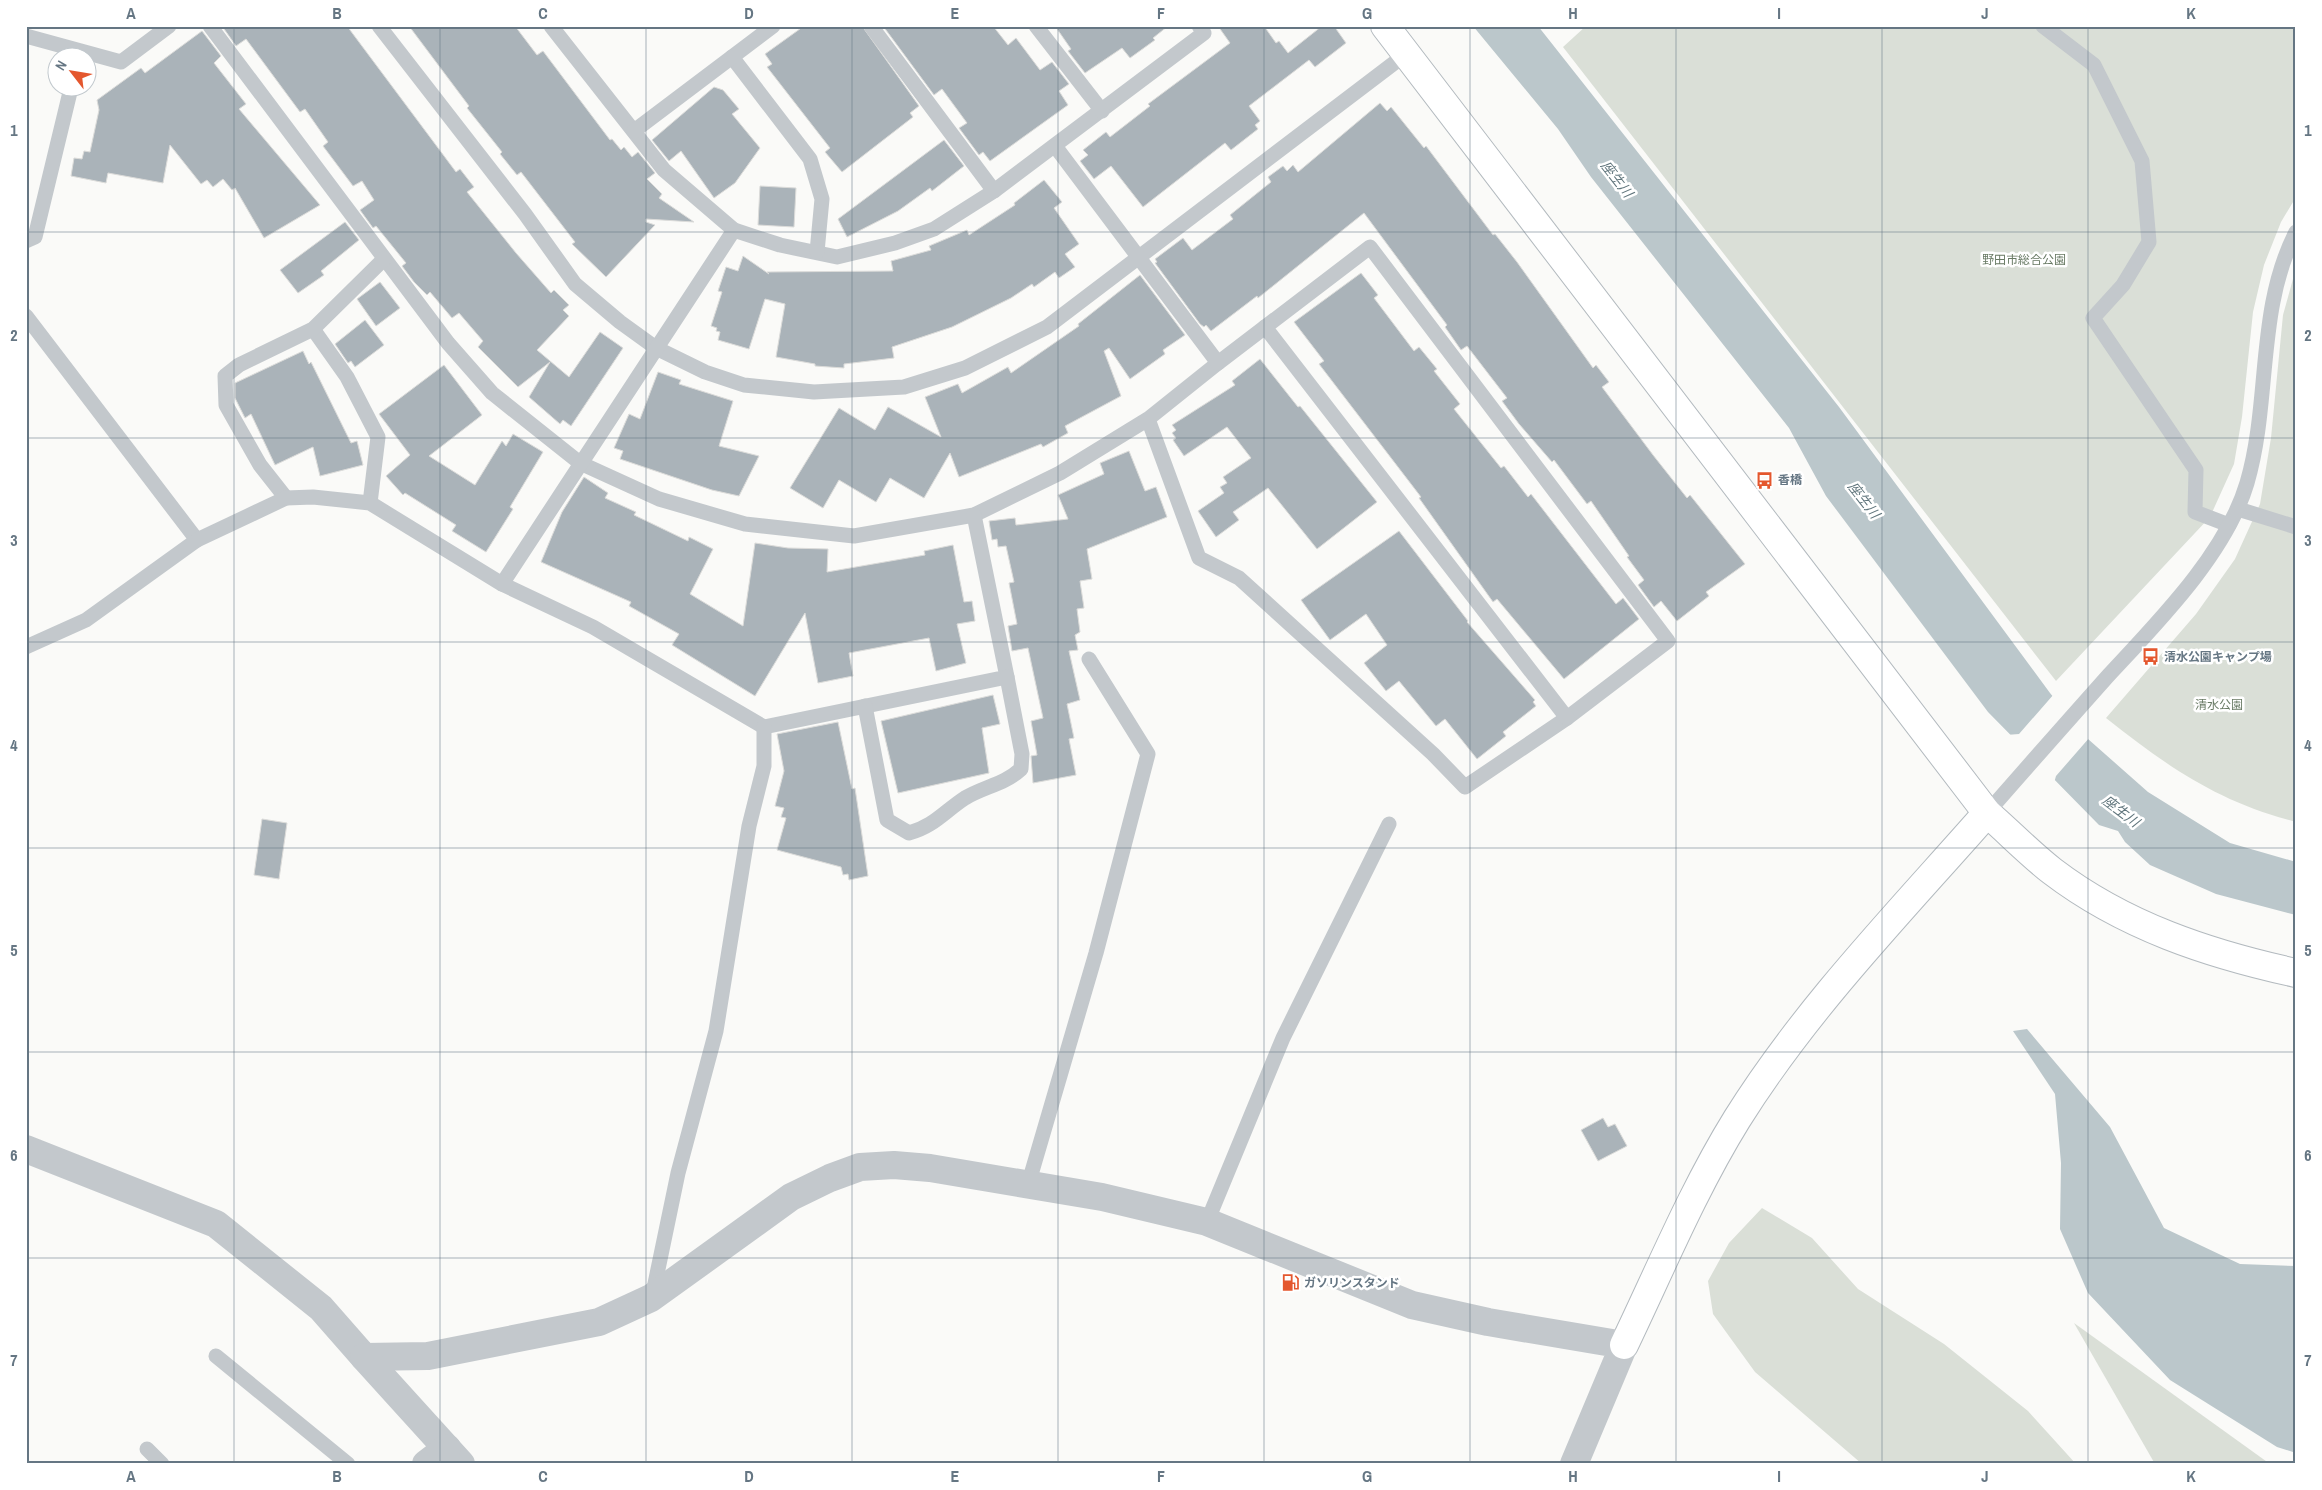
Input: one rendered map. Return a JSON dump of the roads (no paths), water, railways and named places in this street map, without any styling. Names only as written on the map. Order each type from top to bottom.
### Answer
[{"type":"street","points":[[1385,26],[1987,813],[2052,870],[2129,918],[2184,943],[2296,973]]},
{"type":"street","points":[[1574,1464],[1624,1345],[1711,1164],[1737,1119],[1783,1051],[1835,987],[1987,813]]},
{"type":"street","points":[[26,1149],[216,1224],[320,1308],[364,1357],[445,1459]]},
{"type":"street","points":[[364,1357],[428,1356],[599,1322],[651,1298],[791,1197],[860,1166],[894,1165],[1102,1197],[1207,1222],[1412,1305],[1488,1322],[1624,1345]]},
{"type":"lane","points":[[98,58],[120,62],[169,26]]},
{"type":"lane","points":[[210,26],[448,343],[492,393],[580,463],[659,499],[745,524],[854,536],[974,515],[1060,473],[1148,420],[1218,363],[1370,247],[1668,640],[1567,718],[1465,787],[1432,754],[1239,578],[1199,558],[1148,420]]},
{"type":"lane","points":[[380,26],[525,214],[575,284],[620,322],[656,348],[705,372],[744,385],[814,392],[904,387],[965,368],[1047,327],[1136,257],[1406,54]]},
{"type":"lane","points":[[551,26],[664,170],[734,230],[780,245],[837,257],[895,243],[934,229],[994,191],[1102,112],[1204,33],[1199,26]]},
{"type":"lane","points":[[634,131],[772,26]]},
{"type":"lane","points":[[871,26],[994,191]]},
{"type":"lane","points":[[1036,26],[1102,112]]},
{"type":"lane","points":[[2043,26],[2094,65],[2142,161],[2149,242],[2123,284],[2093,318],[2196,470],[2195,512],[2229,525]]},
{"type":"lane","points":[[26,36],[59,48]]},
{"type":"lane","points":[[732,57],[810,159],[822,199],[817,252]]},
{"type":"lane","points":[[26,241],[36,237],[69,98]]},
{"type":"lane","points":[[1055,146],[1136,257],[1218,363]]},
{"type":"lane","points":[[502,584],[734,230]]},
{"type":"lane","points":[[1987,813],[2185,591],[2238,509],[2247,482],[2259,421],[2269,321],[2277,281],[2296,232]]},
{"type":"lane","points":[[286,498],[260,465],[226,405],[225,376],[239,365],[313,329],[384,259]]},
{"type":"lane","points":[[26,316],[197,540]]},
{"type":"lane","points":[[1265,327],[1567,718]]},
{"type":"lane","points":[[313,329],[347,377],[378,437],[370,503]]},
{"type":"lane","points":[[26,646],[86,620],[197,540],[286,498],[313,497],[370,503],[502,584],[593,627],[764,727],[1007,677]]},
{"type":"lane","points":[[2238,509],[2295,527]]},
{"type":"lane","points":[[865,706],[886,820],[909,834],[924,829],[966,798],[1013,777],[1021,770],[1022,754],[974,515]]},
{"type":"lane","points":[[1028,1185],[1096,953],[1148,754],[1089,659]]},
{"type":"lane","points":[[651,1298],[678,1173],[716,1031],[748,826],[764,766],[764,727]]},
{"type":"lane","points":[[1207,1222],[1283,1038],[1388,824]]},
{"type":"lane","points":[[216,1356],[348,1464]]},
{"type":"lane","points":[[147,1449],[162,1464]]},
{"type":"water","name":"座生川","points":[[1473,26],[1538,26],[1839,407],[2050,693],[2088,739],[2148,792],[2230,843],[2296,862],[2296,915],[2216,894],[2150,865],[2125,842],[2118,831],[2099,825],[1988,712],[1826,496],[1789,428],[1591,177],[1558,129]]},
{"type":"water","points":[[2027,1029],[2110,1127],[2164,1228],[2240,1264],[2296,1266],[2296,1453],[2277,1447],[2170,1380],[2088,1293],[2060,1229],[2061,1163],[2055,1094],[2013,1031]]},
{"type":"place","name":"香橋","points":[[1764,480]]},
{"type":"place","name":"清水公園キャンプ場","points":[[2150,657]]},
{"type":"place","name":"ガソリンスタンド","points":[[1290,1283]]},
{"type":"park label","name":"野田市総合公園","points":[[2024,260]]},
{"type":"park label","name":"清水公園","points":[[2219,705]]}]
